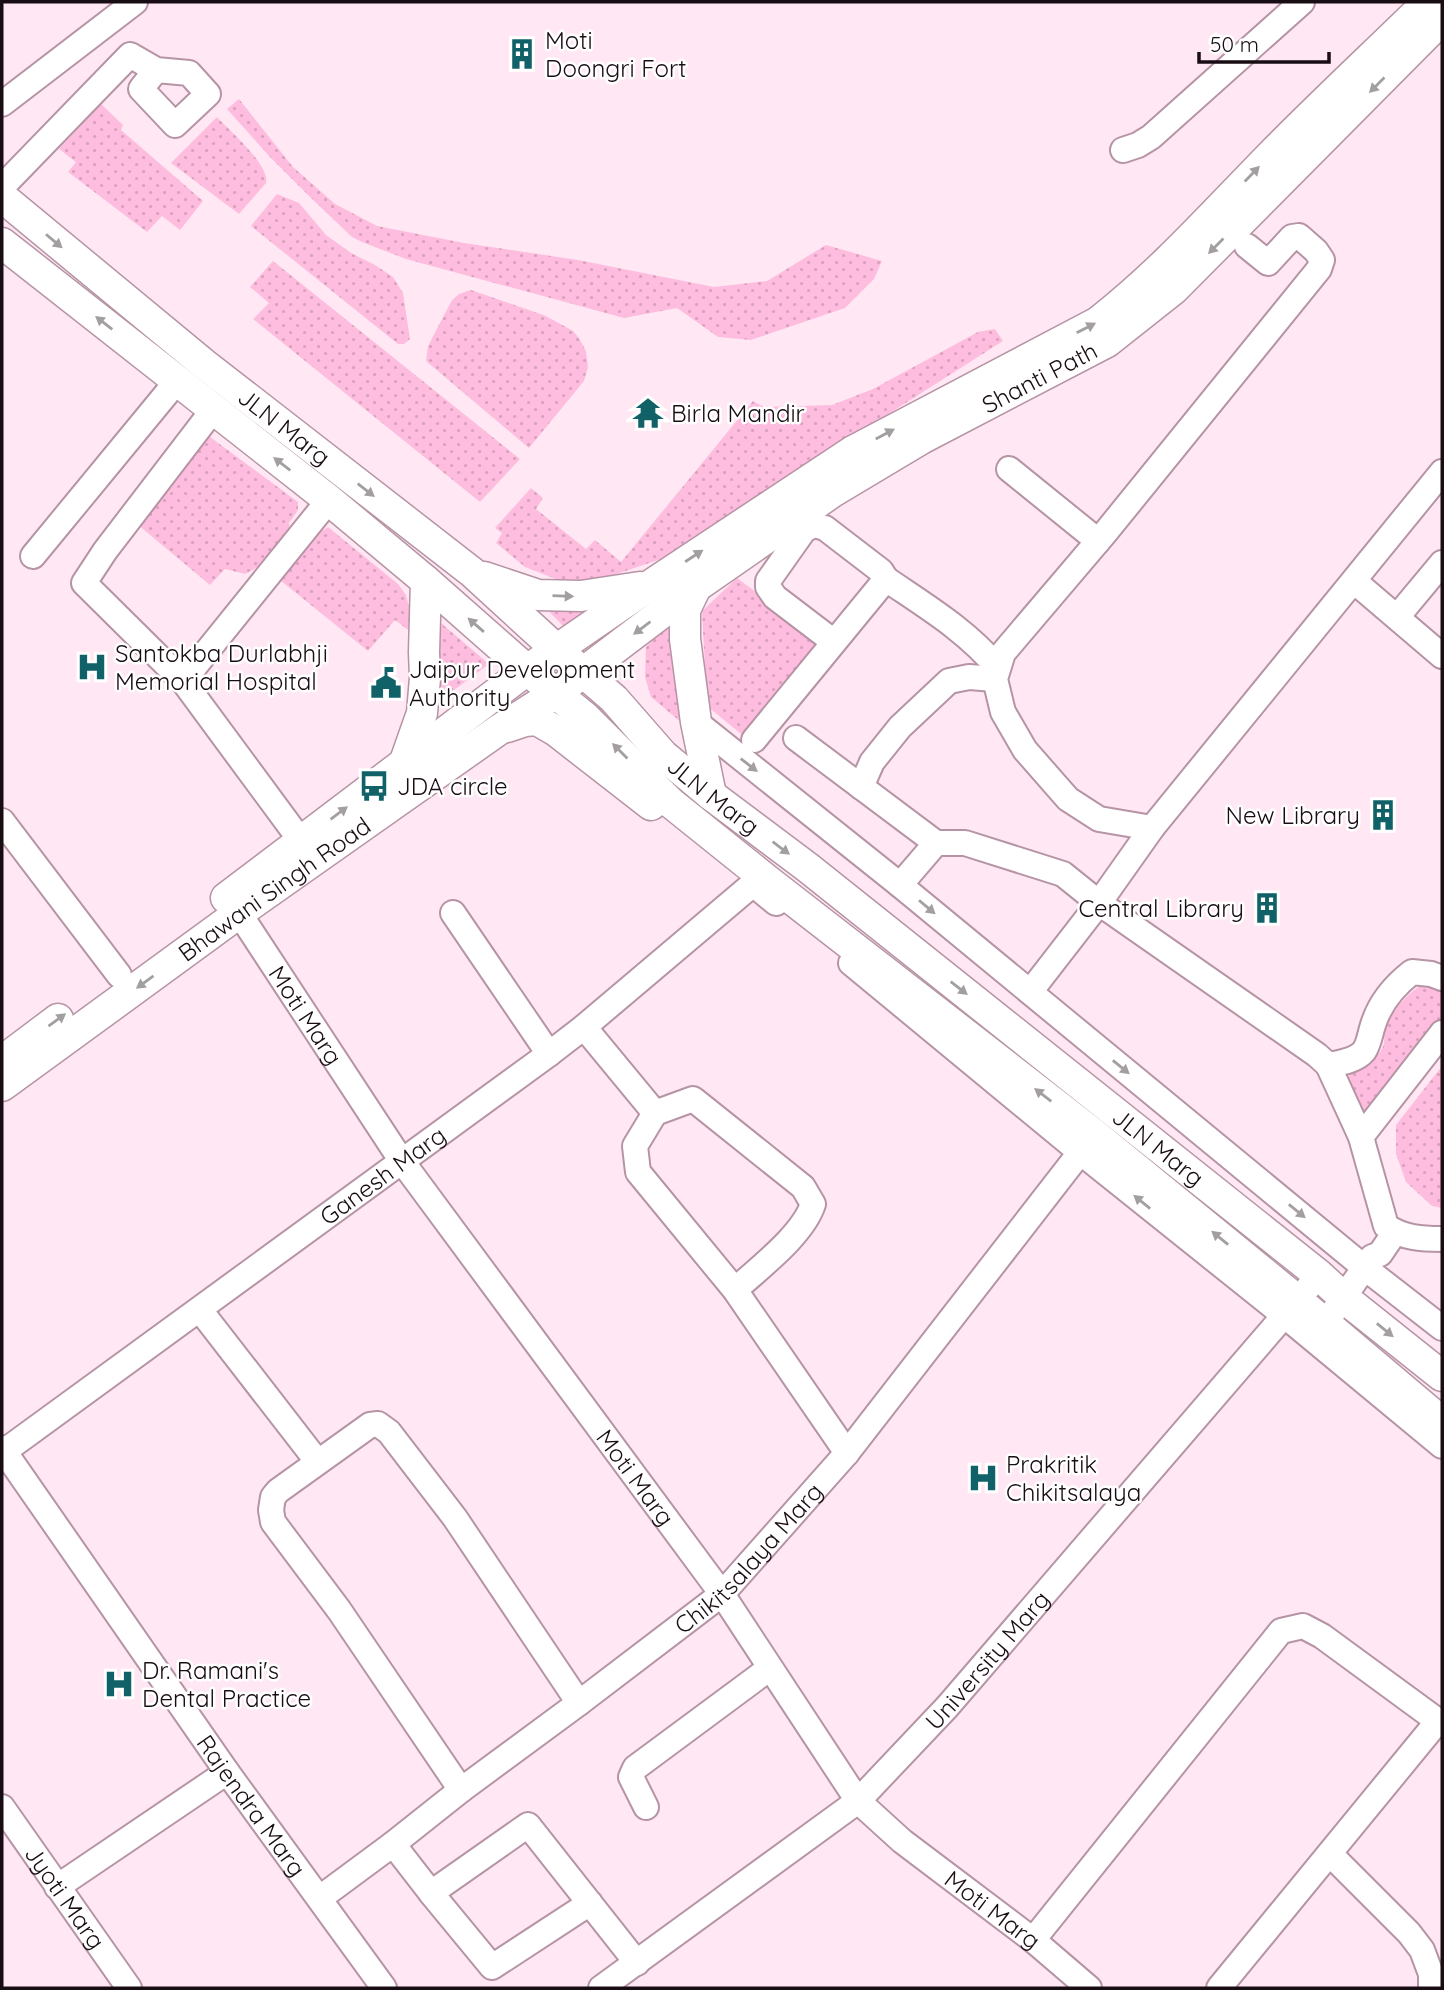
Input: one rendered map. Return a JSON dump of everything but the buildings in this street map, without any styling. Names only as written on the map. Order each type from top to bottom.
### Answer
[{"type":"main road","name":"Bhawani Singh Road","points":[[2,1060],[301,841],[527,670],[652,584],[853,451],[1098,322],[1157,273],[1272,153],[1428,2]]},
{"type":"main road","name":"Shanti Path","points":[[584,672],[696,587],[845,484],[921,439],[1107,342],[1174,289],[1442,19]]},
{"type":"main road","name":"JLN Marg","points":[[2,197],[204,364],[473,574],[614,699],[663,755],[710,794],[1320,1275],[1344,1298],[1442,1376]]},
{"type":"main road","name":"JLN Marg","points":[[2,243],[329,500],[426,580],[527,670],[586,718],[671,803],[760,882],[1292,1308],[1325,1323],[1442,1422]]},
{"type":"main road","points":[[473,574],[538,595],[581,596],[652,584]]},
{"type":"main road","points":[[404,764],[422,713],[426,580]]},
{"type":"main road","points":[[696,587],[685,610],[685,639],[696,722],[710,794]]},
{"type":"main road","name":"Bhawani Singh Road","points":[[2,1086],[239,913],[584,672]]},
{"type":"main road","points":[[500,729],[537,720],[556,731],[760,882]]},
{"type":"street","points":[[2,104],[135,2]]},
{"type":"street","points":[[1123,150],[1152,137],[1294,4]]},
{"type":"street","points":[[2,187],[130,55],[156,70]]},
{"type":"street","points":[[997,674],[1003,653],[1098,541],[1319,269],[1322,260],[1317,251],[1299,236],[1292,237],[1268,263],[1247,246]]},
{"type":"street","points":[[33,556],[177,381]]},
{"type":"street","points":[[214,410],[105,551],[85,583],[183,681],[301,841]]},
{"type":"street","points":[[1010,469],[1098,541]]},
{"type":"street","points":[[1030,992],[1099,903],[1152,828],[1442,472]]},
{"type":"street","points":[[183,681],[329,500]]},
{"type":"street","points":[[834,642],[775,597],[768,587],[768,581],[804,530],[814,525],[825,527],[881,570],[886,579],[948,621],[981,648],[997,674],[1003,712],[1025,750],[1068,799],[1098,819],[1152,828]]},
{"type":"street","points":[[1397,617],[1442,563]]},
{"type":"street","points":[[754,740],[886,579]]},
{"type":"street","points":[[1354,581],[1442,656]]},
{"type":"street","points":[[861,787],[872,762],[900,727],[949,681],[997,674]]},
{"type":"street","points":[[696,722],[1368,1263],[1442,1328]]},
{"type":"street","points":[[796,738],[936,843],[965,843],[1063,874],[1099,903],[1328,1065],[1361,1137],[1391,1229],[1380,1254],[1368,1263],[1325,1323]]},
{"type":"street","points":[[2,821],[119,975]]},
{"type":"street","points":[[900,885],[936,843]]},
{"type":"street","name":"Ganesh Marg","points":[[2,1451],[200,1310],[549,1054],[760,882]]},
{"type":"street","name":"Moti Marg","points":[[239,913],[401,1160],[722,1594],[858,1801],[902,1841],[1033,1940],[1089,1988]]},
{"type":"street","points":[[453,913],[549,1054]]},
{"type":"street","points":[[1328,1065],[1347,1062],[1363,1053],[1384,1001],[1396,984],[1412,972],[1442,978]]},
{"type":"street","points":[[584,1027],[655,1113]]},
{"type":"street","points":[[1361,1137],[1442,1033]]},
{"type":"street","points":[[735,1290],[793,1237],[809,1216],[813,1204],[803,1187],[693,1099],[655,1113],[635,1146],[638,1172],[735,1290],[847,1453]]},
{"type":"street","name":"Chikitsalaya Marg","points":[[320,1898],[722,1594],[847,1453],[1087,1143]]},
{"type":"street","points":[[1391,1229],[1419,1239],[1442,1239]]},
{"type":"street","name":"University Marg","points":[[601,1988],[858,1801],[947,1707],[1320,1275]]},
{"type":"street","points":[[1292,1308],[1442,1446]]},
{"type":"street","points":[[200,1310],[317,1461]]},
{"type":"street","points":[[461,1790],[339,1610],[273,1522],[273,1497],[317,1461],[370,1425],[378,1424],[389,1432],[455,1518],[579,1703]]},
{"type":"street","name":"Rajendra Marg","points":[[2,1451],[227,1772],[384,1988]]},
{"type":"street","points":[[1033,1940],[1281,1631],[1303,1626],[1322,1636],[1440,1723],[1220,1988]]},
{"type":"street","points":[[646,1807],[631,1777],[635,1769],[770,1668]]},
{"type":"street","points":[[57,1887],[227,1772]]},
{"type":"street","name":"Jyoti Marg","points":[[2,1807],[129,1988]]},
{"type":"street","points":[[432,1893],[528,1825],[637,1963]]},
{"type":"street","points":[[393,1844],[492,1967],[590,1903]]},
{"type":"street","points":[[1330,1854],[1409,1933],[1422,1950],[1432,1974],[1432,1988]]},
{"type":"shaded area","points":[[239,99],[293,167],[335,204],[377,226],[464,243],[578,260],[714,287],[767,281],[826,245],[882,261],[874,279],[845,308],[751,340],[718,337],[677,308],[624,318],[406,259],[352,237],[270,157],[227,109]]},
{"type":"shaded area","points":[[101,104],[123,125],[121,130],[203,201],[180,230],[162,216],[147,232],[68,172],[76,162],[59,149]]},
{"type":"shaded area","points":[[217,117],[256,158],[266,176],[266,183],[239,214],[171,163]]},
{"type":"shaded area","points":[[277,194],[299,203],[326,235],[393,277],[403,293],[410,339],[404,344],[398,344],[251,226]]},
{"type":"shaded area","points":[[273,261],[520,459],[480,502],[253,319],[269,303],[250,287]]},
{"type":"shaded area","points":[[471,290],[546,316],[573,331],[586,351],[588,367],[584,381],[529,448],[426,361],[428,346],[452,300]]},
{"type":"shaded area","points":[[995,329],[1003,341],[661,559],[602,579],[566,583],[525,567],[496,543],[502,533],[495,528],[531,488],[543,498],[536,509],[586,549],[595,540],[621,562],[753,401],[764,407],[832,405],[873,389],[978,332]]},
{"type":"shaded area","points":[[206,434],[298,502],[298,510],[289,523],[290,530],[263,564],[245,574],[225,569],[210,585],[137,524]]},
{"type":"shaded area","points":[[328,527],[398,584],[406,595],[416,636],[395,620],[368,651],[275,576],[307,540]]},
{"type":"shaded area","points":[[737,578],[813,634],[816,651],[746,738],[707,706],[702,611]]},
{"type":"shaded area","points":[[618,597],[564,627],[540,602]]},
{"type":"shaded area","points":[[434,617],[489,664],[446,696],[435,699]]},
{"type":"shaded area","points":[[676,617],[682,723],[651,697],[645,677],[646,647]]},
{"type":"shaded area","points":[[1421,985],[1432,985],[1442,991],[1442,1021],[1369,1108],[1360,1114],[1348,1088],[1348,1077],[1379,1053],[1384,1044],[1385,1027],[1391,1015]]},
{"type":"shaded area","points":[[1442,1066],[1442,1208],[1432,1206],[1406,1182],[1396,1154],[1396,1125]]},
{"type":"place","name":"Moti Doongri Fort","points":[[522,54]]},
{"type":"place","name":"Birla Mandir","points":[[648,413]]},
{"type":"place","name":"Santokba Durlabhji Memorial Hospital","points":[[92,667]]},
{"type":"place","name":"Jaipur Development Authority","points":[[386,683]]},
{"type":"place","name":"JDA circle","points":[[374,786]]},
{"type":"place","name":"New Library","points":[[1383,815]]},
{"type":"place","name":"Central Library","points":[[1267,908]]},
{"type":"place","name":"Prakritik Chikitsalaya","points":[[983,1478]]},
{"type":"place","name":"Dr. Ramani's Dental Practice","points":[[119,1684]]}]
